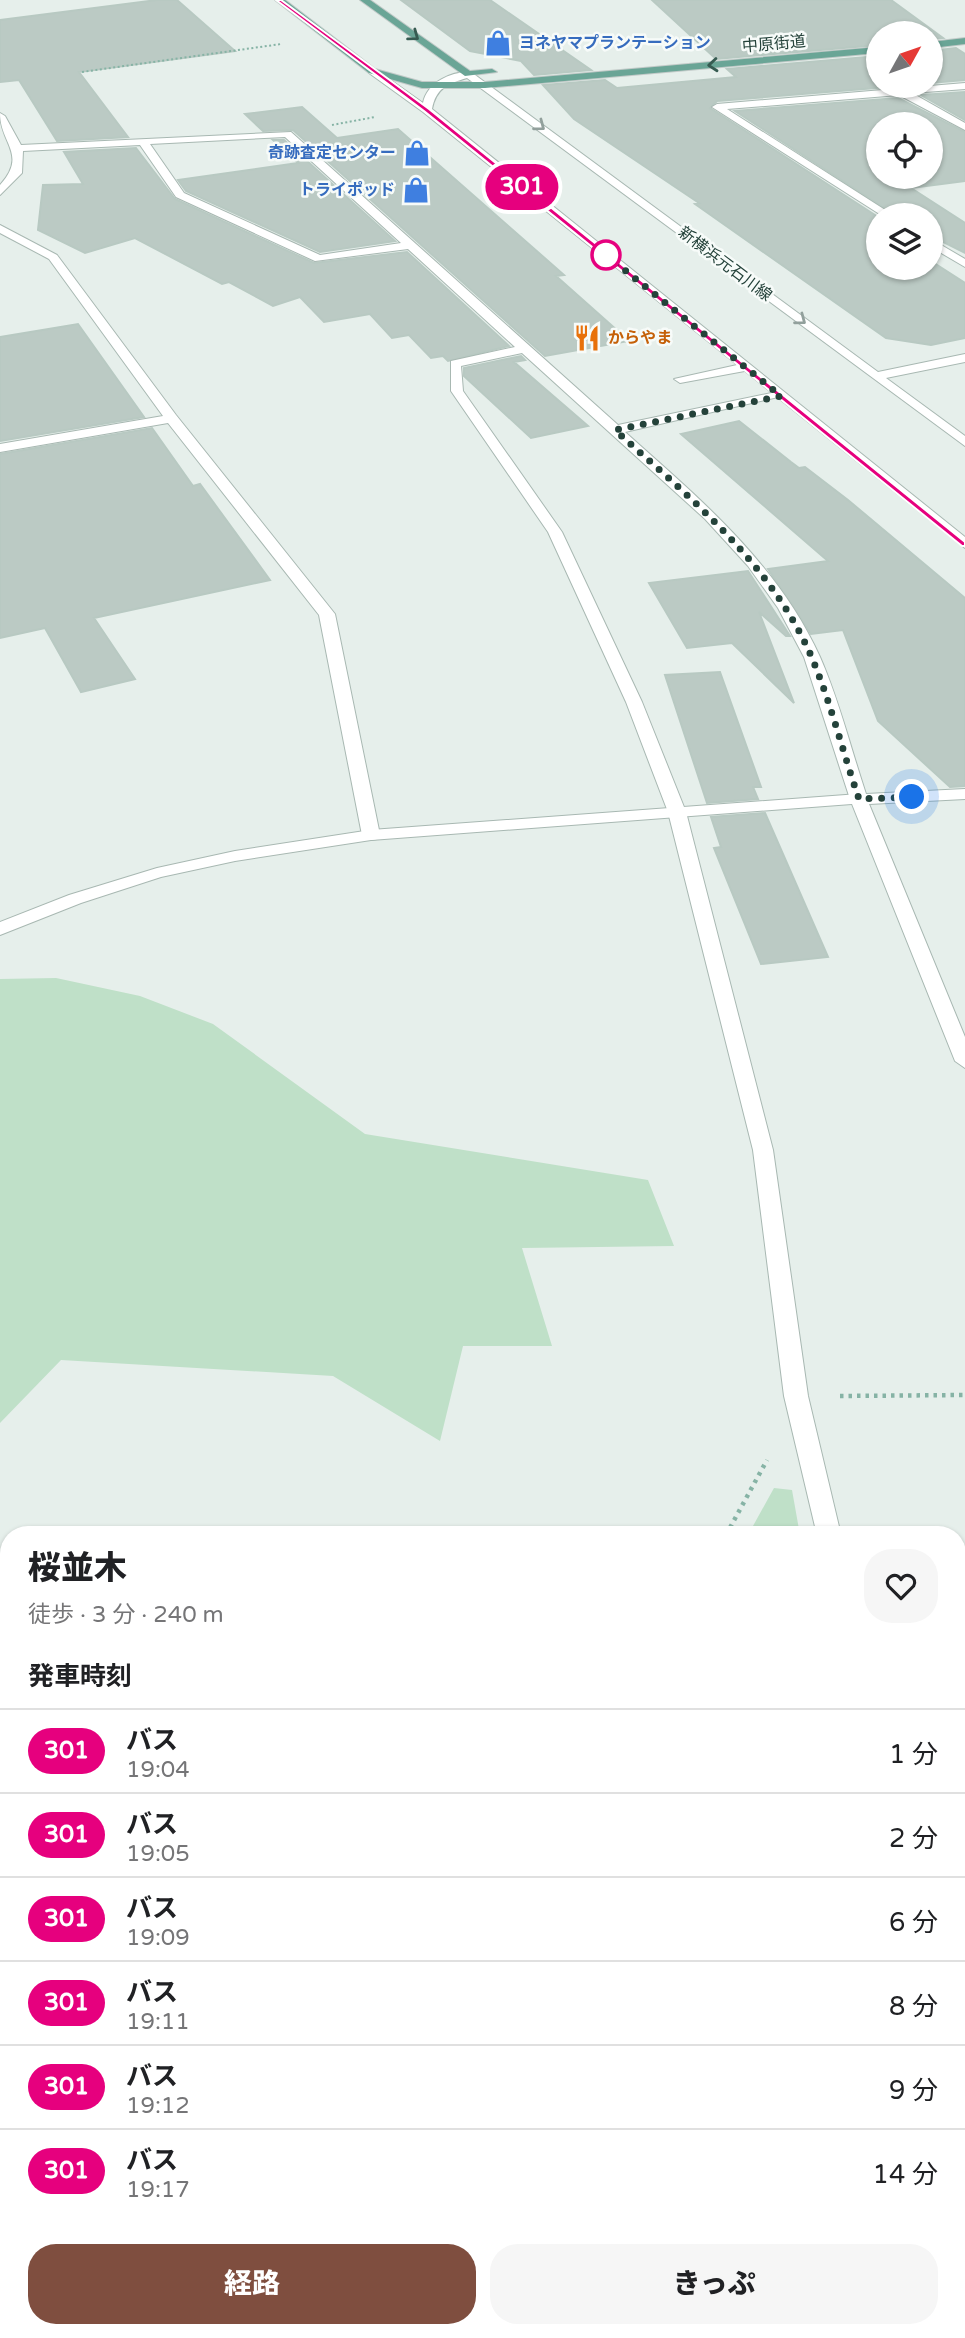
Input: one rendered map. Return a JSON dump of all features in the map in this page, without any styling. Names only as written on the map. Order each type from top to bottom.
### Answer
[{"type":"main road","name":"中原街道","points":[[279,0],[372,71],[395,79],[438,86],[485,85],[866,51]]},
{"type":"main road","points":[[364,0],[468,74],[508,71]]},
{"type":"main road","points":[[943,33],[965,31]]},
{"type":"main road","name":"中原街道","points":[[603,63],[866,40]]},
{"type":"main road","points":[[943,44],[965,41]]},
{"type":"street","points":[[372,71],[427,110],[965,544]]},
{"type":"street","points":[[427,110],[430,93],[438,86],[468,74]]},
{"type":"street","name":"新横浜元石川線","points":[[468,74],[965,442]]},
{"type":"street","points":[[943,88],[965,86]]},
{"type":"street","points":[[866,94],[717,107],[869,203]]},
{"type":"street","points":[[913,98],[965,127]]},
{"type":"street","points":[[0,116],[18,148],[17,173],[0,192]]},
{"type":"street","points":[[18,148],[287,134],[710,516],[753,564],[785,608],[812,657],[859,799],[965,1061]]},
{"type":"street","points":[[143,141],[180,195],[318,259],[413,245]]},
{"type":"street","points":[[0,228],[53,257],[171,418],[327,614],[371,835]]},
{"type":"street","points":[[943,250],[965,264]]},
{"type":"street","points":[[523,349],[455,364],[457,390],[555,532],[634,702],[677,812],[763,1150],[796,1396],[827,1526]]},
{"type":"street","points":[[876,376],[965,358]]},
{"type":"street","points":[[680,379],[746,367]]},
{"type":"street","points":[[615,430],[781,396]]},
{"type":"street","points":[[0,448],[171,418]]},
{"type":"street","points":[[0,929],[75,899],[157,873],[235,856],[371,835],[859,799],[965,794]]},
{"type":"path","points":[[82,72],[269,46]]},
{"type":"path","points":[[731,1526],[758,1479],[796,1396],[965,1395]]},
{"type":"green space","points":[[56,978],[140,996],[213,1024],[365,1134],[648,1180],[674,1246],[522,1248],[552,1346],[463,1346],[440,1441],[333,1376],[61,1360],[0,1423],[0,979]]},
{"type":"green space","points":[[774,1488],[792,1490],[798,1526],[753,1526]]},
{"type":"building","points":[[157,0],[177,0],[235,51],[79,72],[128,137],[57,141],[19,80],[0,82],[0,20]]},
{"type":"building","points":[[401,0],[490,0],[591,70],[534,75],[521,61],[470,51]]},
{"type":"building","points":[[652,0],[891,0],[920,21],[866,21],[866,46],[716,59]]},
{"type":"building","points":[[956,48],[965,54],[965,80],[943,82],[943,50]]},
{"type":"building","points":[[866,57],[866,89],[717,101],[710,108],[866,209],[866,280],[943,280],[943,269],[965,283],[965,338],[931,345],[886,338],[695,204],[699,203],[574,119],[543,85],[605,80],[617,88],[736,77],[727,69]]},
{"type":"building","points":[[965,92],[965,120],[926,98],[943,98],[943,94]]},
{"type":"building","points":[[898,98],[926,112],[866,112],[866,189],[913,189],[934,203],[877,203],[735,111]]},
{"type":"building","points":[[302,107],[337,138],[398,129],[564,275],[556,276],[629,341],[545,356],[293,130],[263,131],[245,114]]},
{"type":"building","points":[[943,121],[965,132],[965,181],[943,184]]},
{"type":"building","points":[[273,140],[284,140],[395,241],[320,252],[186,191],[178,180],[298,163]]},
{"type":"building","points":[[136,148],[175,199],[314,263],[407,252],[509,346],[448,361],[443,356],[431,358],[409,335],[392,338],[370,314],[324,322],[300,297],[273,306],[229,282],[222,284],[135,238],[85,253],[38,230],[43,185],[83,184],[64,152]]},
{"type":"building","points":[[943,209],[965,223],[965,253],[943,242]]},
{"type":"building","points":[[78,324],[144,417],[0,441],[0,337]]},
{"type":"building","points":[[521,356],[525,360],[514,362],[588,426],[531,438],[464,376],[464,368]]},
{"type":"building","points":[[739,421],[799,468],[805,467],[848,500],[965,598],[965,786],[950,787],[878,721],[843,630],[811,634],[768,569],[828,561],[681,434]]},
{"type":"building","points":[[152,428],[193,486],[200,484],[270,580],[94,618],[135,679],[81,692],[45,628],[0,638],[0,454]]},
{"type":"building","points":[[748,571],[790,636],[786,636],[759,612],[794,703],[732,643],[687,648],[649,583]]},
{"type":"building","points":[[720,672],[761,787],[753,787],[758,799],[707,803],[665,675]]},
{"type":"building","points":[[765,813],[828,957],[761,964],[714,848],[721,847],[711,817]]},
{"type":"bus line","name":"301","points":[[279,0],[427,110],[965,544]]},
{"type":"place","name":"ヨネヤマプランテーション","points":[[498,43]]},
{"type":"place","name":"奇跡査定センター","points":[[417,153]]},
{"type":"place","name":"トライポッド","points":[[416,190]]},
{"type":"place","name":"からやま","points":[[587,338]]},
{"type":"route","points":[[606,255],[781,396],[615,430],[710,516],[753,564],[785,608],[812,657],[859,799],[912,797]]}]
